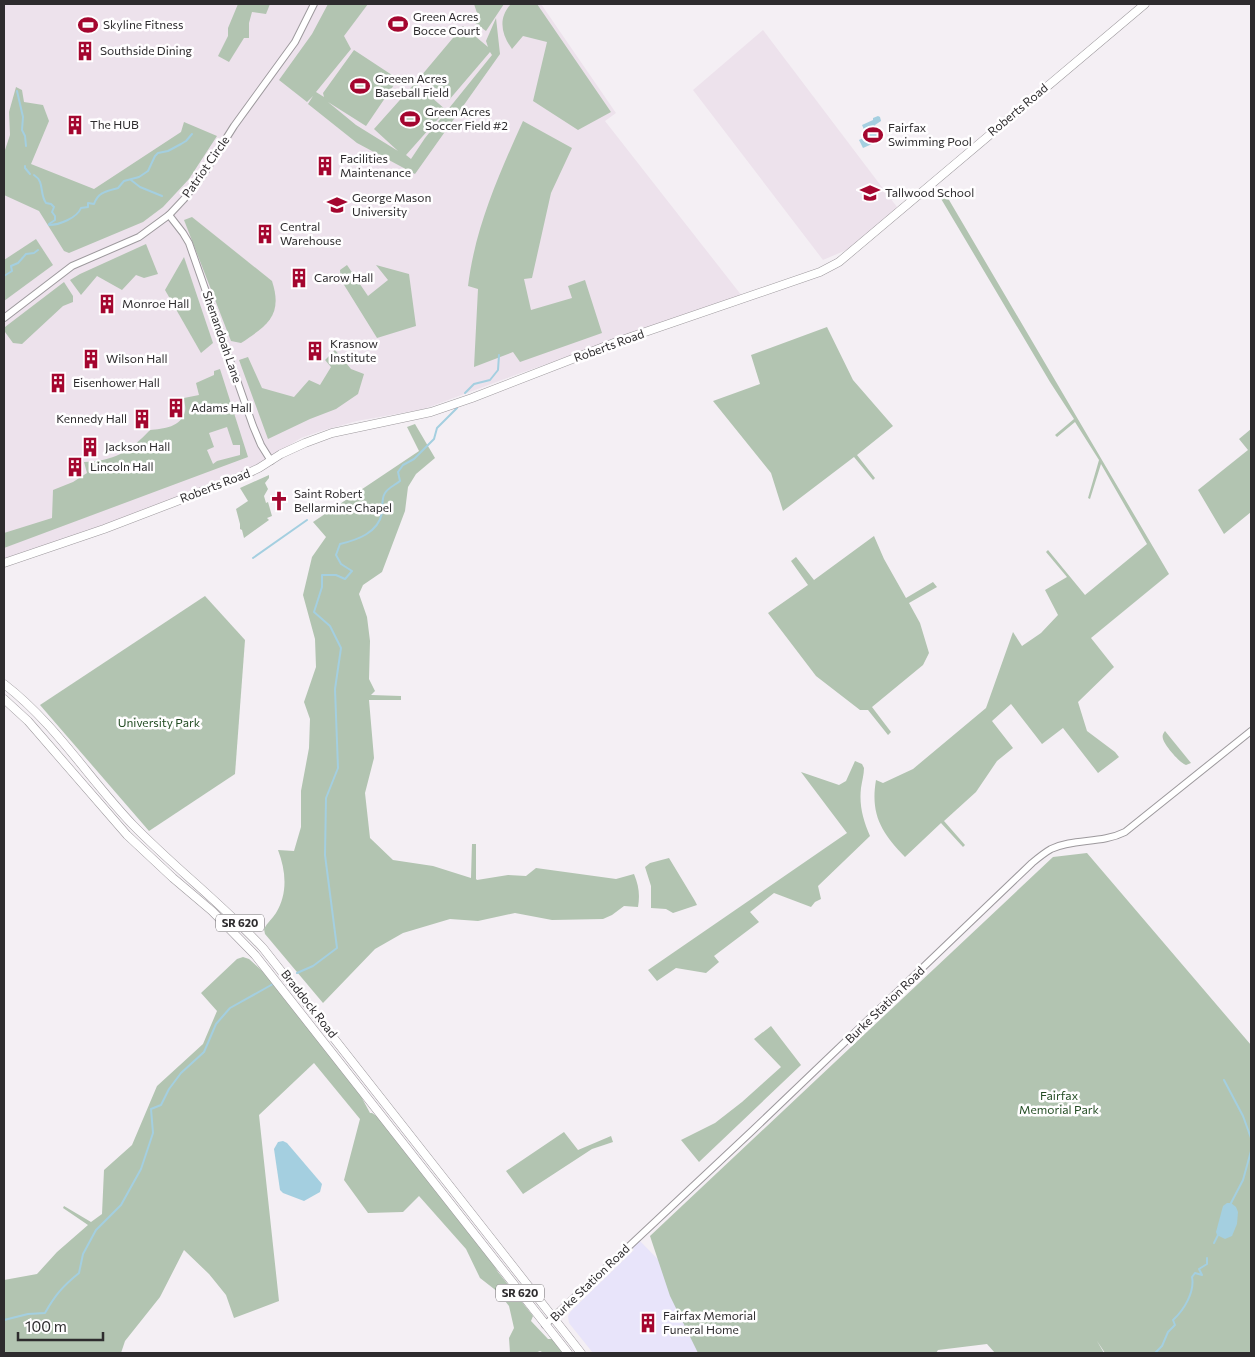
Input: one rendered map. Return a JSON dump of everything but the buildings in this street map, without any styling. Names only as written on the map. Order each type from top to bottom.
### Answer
[{"type":"main road","name":"Roberts Road","points":[[4,563],[104,529],[234,480],[305,443],[332,433],[421,415],[472,398],[619,341],[804,278],[831,266],[839,262],[1145,4]]},
{"type":"main road","name":"Braddock Road","points":[[4,684],[41,718],[133,824],[162,853],[222,906],[264,948],[581,1353]]},
{"type":"main road","name":"Braddock Road","points":[[4,699],[28,720],[47,741],[127,835],[212,911],[255,955],[568,1353]]},
{"type":"street","name":"Patriot Circle","points":[[4,318],[72,266],[139,237],[169,215],[203,175],[240,118],[295,42],[314,4]]},
{"type":"street","name":"Shenandoah Lane","points":[[169,215],[189,243],[253,426],[271,461]]},
{"type":"street","name":"Burke Station Road","points":[[546,1325],[1032,863],[1049,850],[1060,846],[1105,840],[1125,832],[1251,731]]},
{"type":"shaded area","name":"George Mason University","points":[[4,4],[541,4],[616,113],[605,121],[742,296],[518,374],[424,409],[357,421],[301,438],[256,465],[129,518],[4,559]]},
{"type":"shaded area","points":[[763,30],[897,207],[851,248],[823,260],[693,90]]},
{"type":"shaded area","points":[[638,1239],[687,1289],[713,1353],[593,1353],[569,1323],[568,1316],[571,1311],[634,1250],[631,1246]]},
{"type":"green space","points":[[238,4],[270,4],[266,14],[252,12],[249,23],[249,38],[244,38],[229,62],[218,56],[228,36],[228,28]]},
{"type":"green space","points":[[328,4],[368,4],[344,36],[351,49],[316,92],[324,97],[323,93],[354,50],[398,79],[366,126],[328,102],[356,125],[398,151],[374,129],[415,83],[446,110],[406,155],[411,159],[425,138],[492,55],[490,52],[449,100],[421,76],[463,26],[488,47],[486,41],[496,18],[500,54],[415,174],[357,143],[308,104],[313,96],[307,102],[279,80],[312,34]]},
{"type":"green space","points":[[474,4],[504,4],[486,31],[471,20],[477,13]]},
{"type":"green space","points":[[511,4],[537,4],[611,112],[578,130],[533,101],[547,42],[523,36],[512,49],[505,38],[502,26],[504,15]]},
{"type":"green space","points":[[16,87],[22,90],[24,102],[43,105],[49,121],[31,164],[94,189],[181,132],[184,122],[217,136],[189,179],[163,207],[143,222],[69,253],[64,251],[39,211],[4,195],[4,153],[10,135],[9,112]]},
{"type":"green space","points":[[523,121],[572,148],[551,193],[532,278],[524,279],[531,310],[572,298],[568,286],[585,280],[602,333],[520,362],[513,352],[474,367],[478,289],[468,286],[471,264],[489,202]]},
{"type":"green space","points":[[942,188],[1169,574],[1091,638],[1114,667],[1078,702],[1087,731],[1119,757],[1098,773],[1063,728],[1042,744],[1011,704],[992,721],[1013,748],[997,761],[976,792],[944,821],[965,845],[963,847],[941,823],[905,857],[884,831],[876,813],[876,780],[883,783],[913,769],[986,708],[1013,632],[1022,646],[1041,633],[1058,615],[1045,590],[1067,577],[1046,552],[1048,550],[1085,595],[1147,544],[1101,464],[1090,499],[1088,498],[1099,460],[1075,422],[1057,437],[1055,435],[1074,419],[937,192]]},
{"type":"green space","points":[[192,217],[272,281],[276,302],[271,318],[259,330],[241,343],[231,341],[184,220]]},
{"type":"green space","points":[[36,239],[53,265],[4,301],[4,260]]},
{"type":"green space","points":[[146,244],[158,274],[144,278],[136,275],[122,290],[97,276],[81,295],[70,280],[80,274]]},
{"type":"green space","points":[[184,257],[213,343],[201,353],[165,290]]},
{"type":"green space","points":[[347,265],[368,296],[388,280],[376,265],[409,274],[416,326],[377,338],[341,280],[340,270]]},
{"type":"green space","points":[[64,282],[73,296],[73,302],[63,306],[22,344],[13,343],[5,332],[5,327]]},
{"type":"green space","points":[[827,327],[853,380],[893,426],[857,455],[875,478],[873,480],[854,457],[783,511],[771,473],[713,401],[760,384],[751,355]]},
{"type":"green space","points":[[335,350],[351,369],[364,374],[358,394],[336,409],[268,439],[239,360],[248,357],[262,388],[294,397],[309,380],[320,385],[331,367],[325,360]]},
{"type":"green space","points":[[220,369],[248,457],[4,548],[4,533],[52,518],[53,490],[73,482],[87,473],[84,462],[113,457],[128,450],[150,430],[171,426],[180,421],[185,411],[184,398],[199,395],[196,383],[214,375],[214,371]],"holes":[[[227,427],[233,445],[240,445],[240,455],[217,461],[213,464],[207,450],[214,447],[209,433]]]},
{"type":"green space","points":[[415,424],[435,458],[416,474],[408,487],[405,511],[382,572],[363,585],[359,594],[367,617],[370,641],[369,679],[375,691],[371,695],[401,696],[401,700],[369,700],[374,758],[365,793],[370,838],[393,860],[433,866],[471,878],[472,844],[476,844],[477,880],[508,875],[526,876],[536,868],[616,879],[634,874],[639,890],[638,907],[624,906],[603,919],[552,920],[515,913],[478,921],[450,919],[403,933],[375,949],[323,1003],[265,934],[264,929],[276,913],[283,898],[284,874],[278,850],[294,851],[301,827],[301,791],[309,748],[310,719],[304,702],[316,667],[315,639],[303,595],[312,557],[326,537],[313,522],[419,451],[407,427]]},
{"type":"green space","points":[[1251,429],[1251,512],[1224,534],[1198,490],[1248,450],[1239,439]]},
{"type":"green space","points":[[269,475],[265,483],[268,489],[264,496],[272,516],[267,518],[269,520],[244,538],[236,509],[248,501],[240,488]]},
{"type":"green space","points":[[874,536],[884,559],[906,598],[933,582],[937,587],[909,603],[920,623],[929,653],[923,665],[872,707],[891,732],[888,735],[868,710],[860,710],[816,676],[768,613],[808,585],[791,561],[796,557],[814,580]]},
{"type":"green space","name":"University Park","points":[[205,596],[245,640],[235,774],[149,831],[40,705]]},
{"type":"green space","points":[[1165,731],[1191,763],[1183,764],[1170,750],[1163,739]]},
{"type":"green space","points":[[855,761],[862,764],[864,768],[861,806],[870,836],[818,886],[821,899],[811,907],[774,893],[750,912],[759,922],[714,956],[719,962],[706,973],[676,968],[657,981],[648,970],[847,833],[801,772],[839,785],[846,781]]},
{"type":"green space","name":"Fairfax Memorial Park","points":[[1087,853],[1251,1045],[1251,1353],[1105,1353],[1097,1341],[1104,1353],[995,1353],[987,1344],[938,1350],[936,1353],[698,1353],[670,1296],[650,1236],[1053,857]]},
{"type":"green space","points":[[669,858],[697,905],[673,913],[666,909],[651,908],[651,886],[645,867],[650,863]]},
{"type":"green space","points":[[243,957],[249,959],[268,976],[356,1087],[370,1113],[381,1119],[486,1252],[498,1272],[533,1316],[531,1321],[548,1339],[553,1339],[564,1353],[544,1353],[540,1351],[535,1353],[510,1353],[509,1338],[514,1328],[509,1306],[498,1292],[480,1278],[466,1249],[419,1196],[403,1212],[368,1213],[344,1180],[360,1119],[314,1063],[259,1115],[279,1301],[234,1318],[226,1295],[209,1274],[184,1250],[160,1297],[125,1341],[121,1353],[4,1353],[4,1280],[37,1274],[57,1252],[88,1225],[63,1208],[64,1206],[91,1222],[102,1214],[104,1170],[132,1145],[157,1086],[203,1044],[217,1011],[201,993],[237,959]]},
{"type":"green space","points":[[771,1026],[801,1065],[699,1162],[681,1140],[715,1123],[781,1067],[754,1039]]},
{"type":"green space","points":[[564,1132],[578,1150],[611,1136],[613,1142],[592,1149],[523,1194],[506,1171]]},
{"type":"water","points":[[878,116],[881,121],[875,125],[881,140],[863,148],[859,140],[867,136],[862,125]]},
{"type":"water","points":[[283,1141],[287,1143],[322,1184],[320,1192],[304,1201],[280,1190],[274,1149],[278,1142]]},
{"type":"water","points":[[1231,1203],[1236,1207],[1238,1212],[1237,1224],[1232,1236],[1225,1239],[1217,1235],[1216,1232],[1223,1206]]},
{"type":"waterway","points":[[17,91],[23,117],[22,130],[26,146]]},
{"type":"waterway","points":[[49,225],[67,220],[76,215],[81,208],[88,207],[88,203],[94,204],[103,193],[118,188],[124,181],[139,177],[148,171],[158,153],[168,151],[181,144],[192,134]]},
{"type":"waterway","points":[[25,166],[30,174]]},
{"type":"waterway","points":[[34,175],[40,181],[46,203],[54,207],[52,212],[55,220],[49,224]]},
{"type":"waterway","points":[[131,180],[140,187],[162,196]]},
{"type":"waterway","points":[[4,276],[12,271],[11,266],[18,263],[26,254],[34,253],[38,250]]},
{"type":"waterway","points":[[465,393],[474,384],[490,380],[498,370],[499,355]]},
{"type":"waterway","points":[[297,973],[313,966],[337,948],[325,855],[326,798],[338,768],[335,689],[341,648],[330,626],[314,612],[322,587],[322,575],[336,575],[345,579],[352,571],[341,564],[336,555],[340,544],[360,538],[376,526],[382,513],[384,495],[400,481],[398,472],[403,465],[414,459],[434,439],[437,428],[457,408]]},
{"type":"waterway","points":[[253,558],[307,520]]},
{"type":"waterway","points":[[4,1320],[28,1314],[45,1313],[60,1291],[79,1273],[83,1254],[96,1230],[121,1205],[141,1169],[153,1133],[151,1109],[161,1105],[169,1089],[181,1073],[204,1052],[216,1024],[230,1008],[273,984]]},
{"type":"waterway","points":[[1224,1080],[1243,1116],[1251,1138]]},
{"type":"waterway","points":[[1231,1203],[1243,1180],[1251,1151]]},
{"type":"waterway","points":[[1214,1243],[1218,1235]]},
{"type":"waterway","points":[[1155,1353],[1162,1346],[1168,1332],[1175,1325],[1173,1320],[1185,1306],[1190,1295],[1192,1277],[1195,1273],[1202,1275],[1199,1269],[1207,1264],[1207,1258]]},
{"type":"place","name":"Green Acres Bocce Court","points":[[398,24]]},
{"type":"place","name":"Skyline Fitness","points":[[88,25]]},
{"type":"place","name":"Southside Dining","points":[[85,51]]},
{"type":"place","name":"Greeen Acres Baseball Field","points":[[360,86]]},
{"type":"place","name":"Green Acres Soccer Field #2","points":[[410,119]]},
{"type":"place","name":"The HUB","points":[[75,125]]},
{"type":"place","name":"Fairfax Swimming Pool","points":[[873,135]]},
{"type":"place","name":"Facilities Maintenance","points":[[325,166]]},
{"type":"place","name":"Tallwood School","points":[[870,193]]},
{"type":"place","name":"George Mason University","points":[[337,205]]},
{"type":"place","name":"Central Warehouse","points":[[265,234]]},
{"type":"place","name":"Carow Hall","points":[[299,278]]},
{"type":"place","name":"Monroe Hall","points":[[107,304]]},
{"type":"place","name":"Krasnow Institute","points":[[315,351]]},
{"type":"place","name":"Wilson Hall","points":[[91,359]]},
{"type":"place","name":"Eisenhower Hall","points":[[58,383]]},
{"type":"place","name":"Adams Hall","points":[[176,408]]},
{"type":"place","name":"Kennedy Hall","points":[[142,419]]},
{"type":"place","name":"Jackson Hall","points":[[90,447]]},
{"type":"place","name":"Lincoln Hall","points":[[75,467]]},
{"type":"place","name":"Saint Robert Bellarmine Chapel","points":[[279,501]]},
{"type":"place","name":"Fairfax Memorial Funeral Home","points":[[648,1323]]}]
